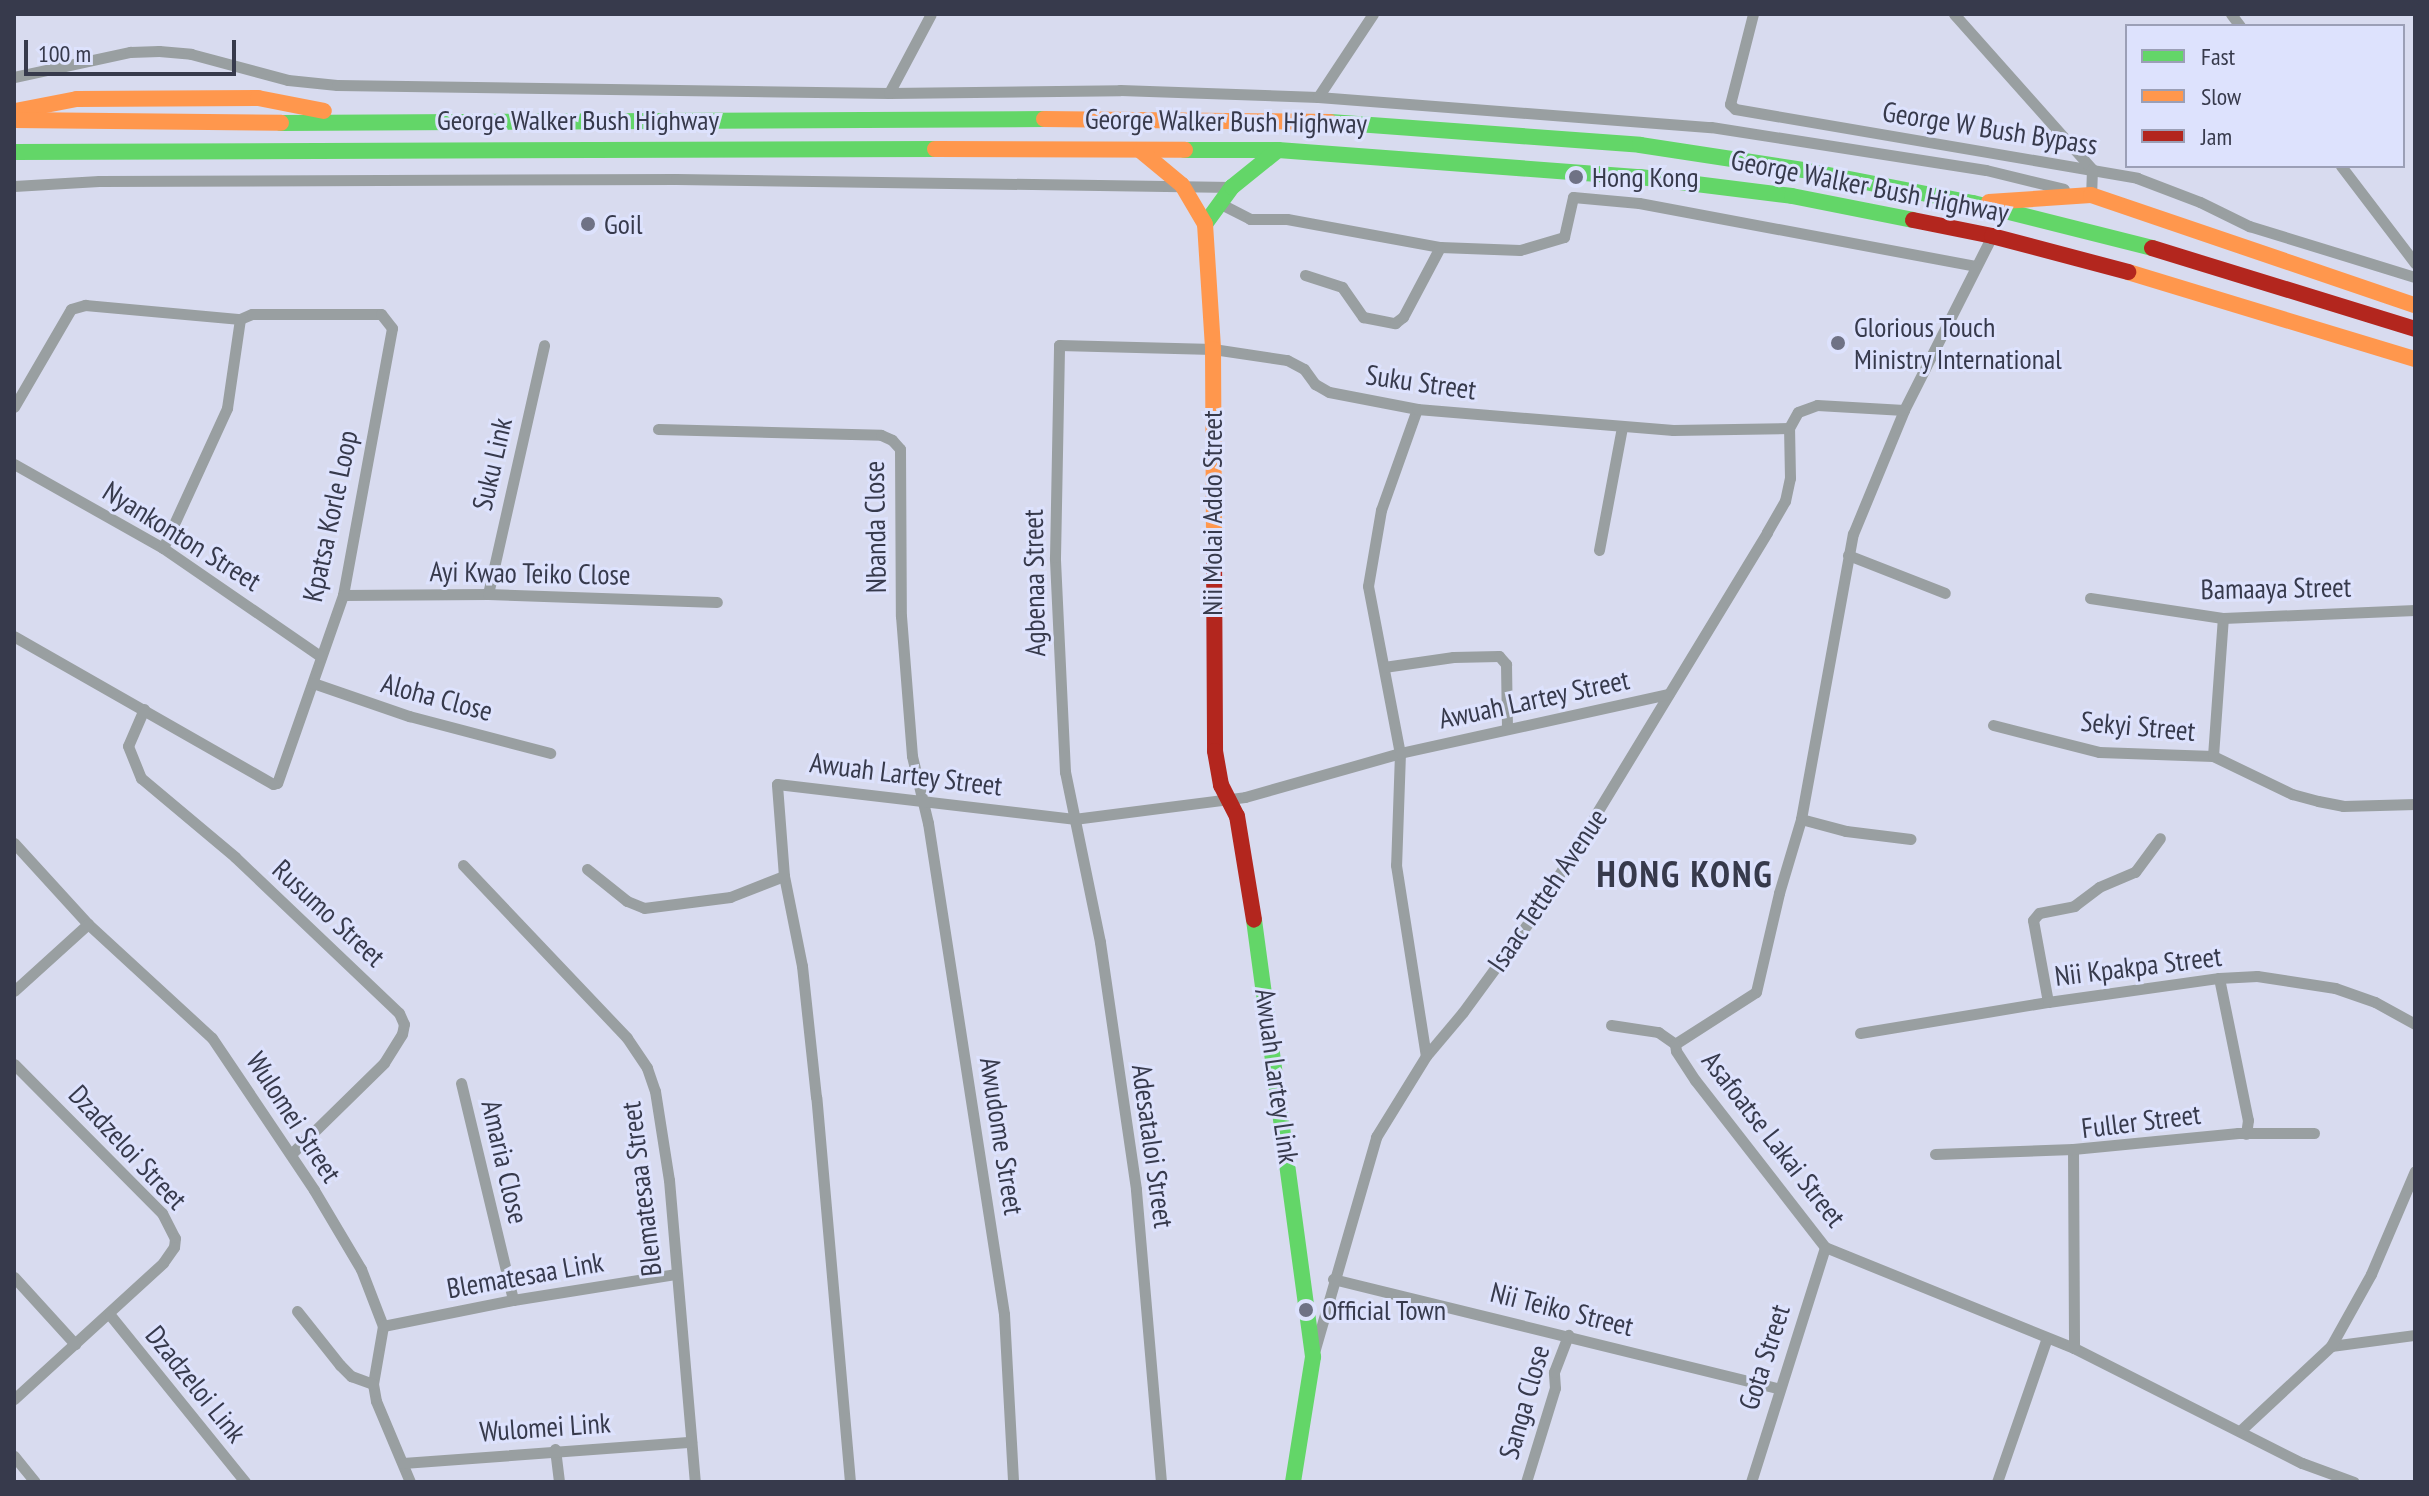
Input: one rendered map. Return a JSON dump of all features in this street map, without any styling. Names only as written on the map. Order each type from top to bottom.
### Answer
[{"type":"main road","points":[[14,111],[77,99],[258,98],[368,120]]},
{"type":"main road","name":"George Walker Bush Highway","points":[[14,120],[172,123],[368,120],[1360,122],[1640,145],[1803,170],[1973,203],[2118,237],[2415,329]]},
{"type":"main road","name":"George Walker Bush Highway","points":[[14,152],[524,148],[1278,150],[1655,179],[1792,196],[1992,236],[2187,287],[2415,359]]},
{"type":"main road","points":[[1205,224],[1232,187],[1278,150]]},
{"type":"main road","name":"Nii Molai Addo Street","points":[[1141,151],[1182,185],[1205,224],[1213,349],[1212,680],[1215,751],[1226,800]]},
{"type":"main road","points":[[1973,203],[2086,194],[2415,305]]},
{"type":"main road","name":"Awuah Lartey Link","points":[[1226,800],[1237,816],[1248,878],[1313,1357]]},
{"type":"main road","name":"Isaac Tetteh Avenue","points":[[1293,1482],[1313,1357]]},
{"type":"street","points":[[889,93],[931,14]]},
{"type":"street","points":[[1318,97],[1373,14]]},
{"type":"street","name":"George W Bush Bypass","points":[[1753,14],[1732,107],[2137,178],[2200,202],[2249,226],[2415,277]]},
{"type":"street","points":[[14,77],[130,52],[159,51],[191,54],[288,80],[337,85],[889,93],[1120,90],[1318,97],[1711,127],[1986,170],[2086,194],[2092,169],[1954,14]]},
{"type":"street","points":[[2343,168],[2415,263]]},
{"type":"street","points":[[14,186],[114,181],[676,179],[1232,187]]},
{"type":"street","points":[[1219,203],[1250,219],[1287,219],[1440,247],[1520,250],[1564,237],[1573,197],[1639,203],[1975,266]]},
{"type":"street","name":"Asafoatse Lakai Street","points":[[1992,236],[1904,410],[1862,506],[1848,555],[1801,819],[1779,893],[1756,992],[1675,1044],[1676,1051],[1695,1080],[1825,1247],[2074,1348],[2302,1463],[2354,1482]]},
{"type":"street","points":[[1305,275],[1342,287],[1363,317],[1395,323],[1403,317],[1440,247]]},
{"type":"street","name":"Kpatsa Korle Loop","points":[[14,636],[273,784],[280,779],[343,595],[390,322],[381,314],[252,314],[240,319],[85,305],[71,309],[15,404]]},
{"type":"street","points":[[163,548],[227,408],[240,319]]},
{"type":"street","name":"Suku Link","points":[[488,594],[544,345]]},
{"type":"street","name":"Suku Street","points":[[1059,345],[1213,349],[1287,360],[1304,369],[1315,384],[1329,392],[1417,409],[1673,430],[1789,428]]},
{"type":"street","name":"Agbenaa Street","points":[[1059,345],[1055,557],[1065,772],[1074,819]]},
{"type":"street","points":[[1789,428],[1798,412],[1817,405],[1904,410]]},
{"type":"street","points":[[1417,409],[1381,510],[1368,586],[1400,753],[1396,865],[1426,1056]]},
{"type":"street","points":[[1599,550],[1622,427]]},
{"type":"street","name":"Isaac Tetteh Avenue","points":[[1313,1357],[1376,1137],[1426,1056],[1463,1012],[1537,911],[1785,501],[1790,478],[1789,428]]},
{"type":"street","name":"Nbanda Close","points":[[658,429],[881,435],[892,440],[900,449],[901,616],[912,756],[921,800]]},
{"type":"street","name":"Nyankonton Street","points":[[14,464],[163,548],[320,656]]},
{"type":"street","points":[[1848,555],[1945,593]]},
{"type":"street","name":"Ayi Kwao Teiko Close","points":[[343,595],[488,594],[717,602]]},
{"type":"street","name":"Bamaaya Street","points":[[2090,598],[2223,618],[2415,610]]},
{"type":"street","points":[[2213,756],[2223,618]]},
{"type":"street","points":[[1384,667],[1453,657],[1499,656],[1506,664],[1507,728]]},
{"type":"street","name":"Aloha Close","points":[[313,683],[409,716],[550,753]]},
{"type":"street","name":"Awuah Lartey Street","points":[[850,1482],[805,995],[784,876],[777,784],[1074,819],[1226,800],[1400,753],[1669,694]]},
{"type":"street","name":"Rusumo Street","points":[[144,709],[128,746],[141,778],[235,857],[399,1013],[404,1024],[384,1063],[291,1154]]},
{"type":"street","name":"Sekyi Street","points":[[1993,725],[2099,752],[2213,756],[2292,794],[2343,806],[2415,804]]},
{"type":"street","name":"Awudome Street","points":[[921,800],[928,823],[979,1137],[1004,1314],[1013,1482]]},
{"type":"street","name":"Adesataloi Street","points":[[1074,819],[1100,942],[1136,1189],[1161,1482]]},
{"type":"street","points":[[1801,819],[1846,831],[1911,839]]},
{"type":"street","points":[[2048,1002],[2033,920],[2039,913],[2074,906],[2099,887],[2135,872],[2160,838]]},
{"type":"street","name":"Wulomei Street","points":[[14,843],[88,924],[212,1038],[291,1154],[361,1269],[383,1326]]},
{"type":"street","name":"Blematesaa Street","points":[[463,865],[627,1038],[647,1068],[655,1091],[669,1180],[695,1482]]},
{"type":"street","points":[[587,869],[620,896],[644,908],[730,897],[784,876]]},
{"type":"street","points":[[14,991],[88,924]]},
{"type":"street","name":"Nii Kpakpa Street","points":[[1860,1033],[2048,1002],[2219,978],[2257,976],[2335,988],[2375,1002],[2415,1024]]},
{"type":"street","points":[[2219,978],[2247,1130]]},
{"type":"street","points":[[1611,1025],[1658,1032],[1675,1044]]},
{"type":"street","name":"Dzadzeloi Street","points":[[14,1064],[162,1213],[174,1230],[174,1247],[170,1255],[110,1315],[14,1399]]},
{"type":"street","name":"Amaria Close","points":[[461,1083],[513,1300]]},
{"type":"street","name":"Fuller Street","points":[[2074,1348],[2073,1149],[2247,1130],[2314,1133]]},
{"type":"street","points":[[1935,1154],[2073,1149]]},
{"type":"street","points":[[2241,1430],[2331,1346],[2371,1274],[2415,1171]]},
{"type":"street","name":"Gota Street","points":[[1751,1482],[1778,1388],[1825,1247]]},
{"type":"street","name":"Blematesaa Link","points":[[383,1326],[513,1300],[675,1274]]},
{"type":"street","points":[[14,1277],[75,1344]]},
{"type":"street","name":"Nii Teiko Street","points":[[1333,1279],[1778,1388]]},
{"type":"street","points":[[297,1311],[345,1371],[373,1384]]},
{"type":"street","name":"Dzadzeloi Link","points":[[110,1315],[245,1482]]},
{"type":"street","points":[[383,1326],[373,1384],[376,1401],[410,1482]]},
{"type":"street","name":"Sanga Close","points":[[1526,1482],[1555,1388],[1554,1372],[1568,1335]]},
{"type":"street","points":[[2331,1346],[2415,1335]]},
{"type":"street","points":[[1997,1482],[2047,1338]]},
{"type":"street","name":"Wulomei Link","points":[[403,1463],[555,1449],[691,1442]]},
{"type":"street","points":[[555,1449],[559,1482]]},
{"type":"street","points":[[14,1456],[35,1482]]},
{"type":"traffic: fast","points":[[281,123],[1044,119]]},
{"type":"traffic: fast","points":[[1330,122],[1640,145],[1803,170],[1973,203],[2152,248]]},
{"type":"traffic: fast","points":[[14,152],[935,149]]},
{"type":"traffic: fast","points":[[1185,150],[1278,150],[1640,177],[1792,196],[1913,220]]},
{"type":"traffic: fast","points":[[1205,224],[1232,187],[1278,150]]},
{"type":"traffic: fast","points":[[1254,920],[1313,1357],[1293,1482]]},
{"type":"traffic: slow","points":[[15,111],[77,99],[258,98],[324,111]]},
{"type":"traffic: slow","points":[[1044,119],[1330,122]]},
{"type":"traffic: slow","points":[[14,120],[281,123]]},
{"type":"traffic: slow","points":[[935,149],[1185,150]]},
{"type":"traffic: slow","points":[[1141,151],[1182,185],[1205,224],[1213,349],[1214,551]]},
{"type":"traffic: slow","points":[[1989,202],[2091,195],[2415,305]]},
{"type":"traffic: slow","points":[[2128,272],[2415,359]]},
{"type":"traffic: jam","points":[[1913,220],[1992,236],[2128,272]]},
{"type":"traffic: jam","points":[[2152,248],[2415,329]]},
{"type":"traffic: jam","points":[[1214,551],[1215,751],[1221,785],[1237,816],[1254,920]]},
{"type":"place","name":"Hong Kong","points":[[1576,177]]},
{"type":"place","name":"Goil","points":[[588,224]]},
{"type":"place","name":"Glorious Touch Ministry International","points":[[1838,343]]},
{"type":"place","name":"Official Town","points":[[1306,1310]]},
{"type":"district","name":"HONG KONG","points":[[1685,874]]}]
